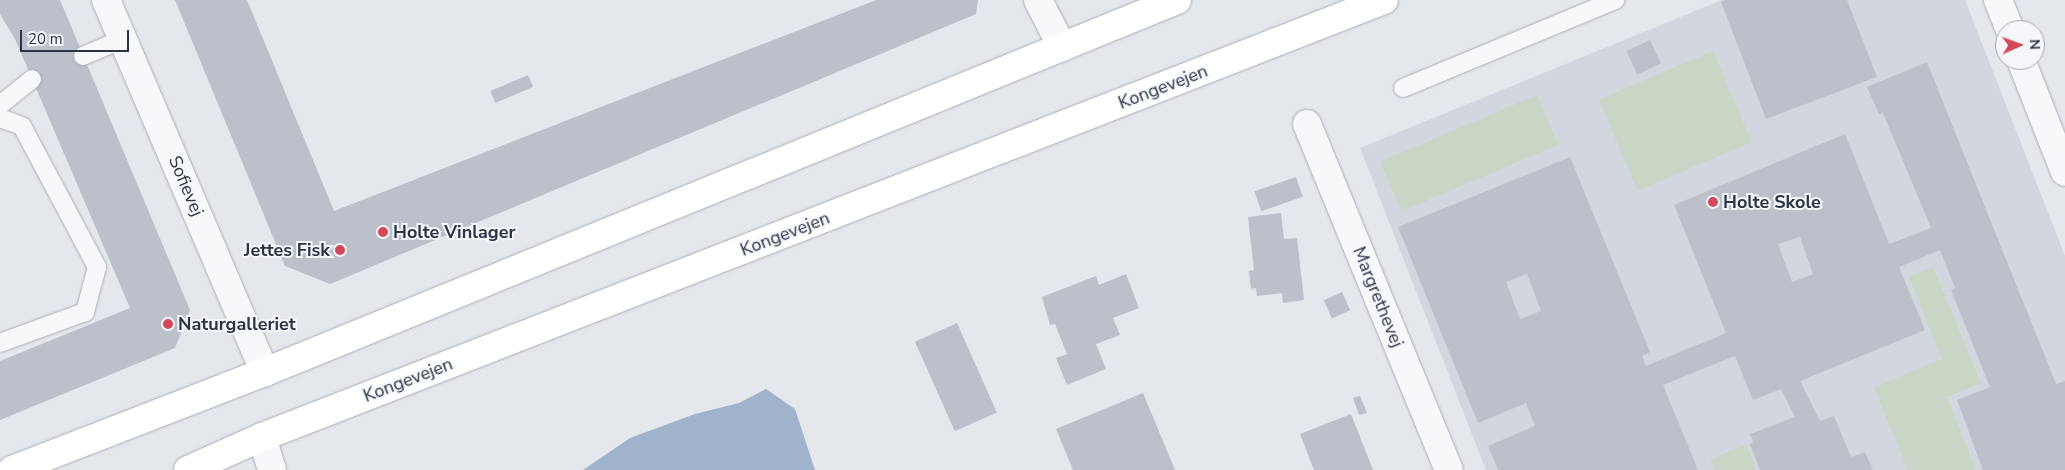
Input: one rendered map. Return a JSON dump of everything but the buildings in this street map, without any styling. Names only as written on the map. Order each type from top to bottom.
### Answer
[{"type":"main road","points":[[12,470],[265,372],[1177,0]]},
{"type":"main road","name":"Kongevejen","points":[[188,470],[262,437],[1384,0]]},
{"type":"street","name":"Sofievej","points":[[106,0],[265,372]]},
{"type":"street","points":[[1038,0],[1062,47]]},
{"type":"street","points":[[1998,0],[2006,20]]},
{"type":"street","points":[[2025,70],[2065,172]]},
{"type":"street","name":"Margrethevej","points":[[1307,124],[1449,470]]},
{"type":"street","points":[[262,437],[272,470]]},
{"type":"lane","points":[[1403,88],[1615,0]]},
{"type":"lane","points":[[84,56],[123,39]]},
{"type":"lane","points":[[0,105],[32,78]]},
{"type":"lane","points":[[0,118],[22,126],[97,267],[84,312],[0,343]]},
{"type":"shaded area","name":"Holte Skole","points":[[1722,0],[1965,0],[2065,256],[2065,470],[1486,470],[1360,148]]},
{"type":"green space","points":[[1713,51],[1752,142],[1638,191],[1599,99]]},
{"type":"green space","points":[[1537,95],[1558,145],[1402,211],[1381,161]]},
{"type":"green space","points":[[1933,267],[1981,383],[1947,397],[1976,470],[1908,470],[1874,387],[1942,359],[1909,277]]},
{"type":"green space","points":[[1746,445],[1756,470],[1715,470],[1710,459]]},
{"type":"water","points":[[766,389],[795,409],[815,470],[583,470],[630,438],[695,414],[739,403]]},
{"type":"place","name":"Holte Skole","points":[[1713,202]]},
{"type":"place","name":"Holte Vinlager","points":[[383,232]]},
{"type":"place","name":"Jettes Fisk","points":[[340,250]]},
{"type":"place","name":"Naturgalleriet","points":[[168,324]]}]
